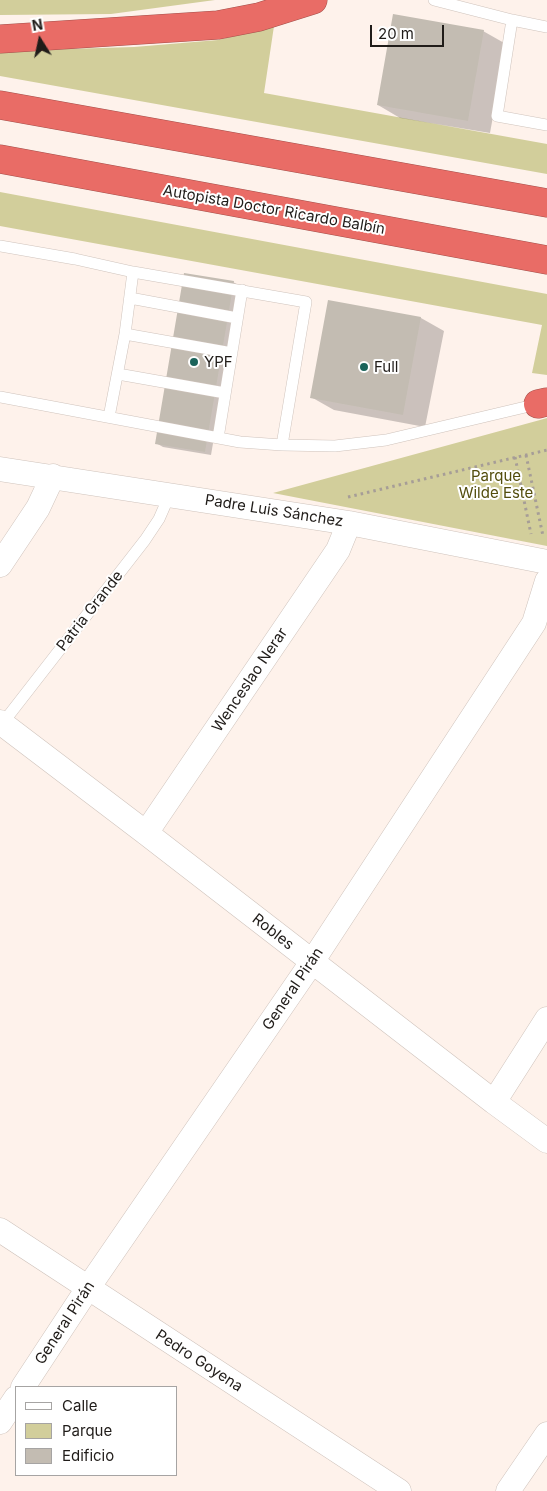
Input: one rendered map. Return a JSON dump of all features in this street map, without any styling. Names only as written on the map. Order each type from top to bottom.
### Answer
[{"type":"highway","points":[[0,39],[218,25],[259,17],[313,0]]},
{"type":"highway","points":[[0,105],[547,203]]},
{"type":"highway","name":"Autopista Doctor Ricardo Balbín","points":[[0,159],[547,260]]},
{"type":"street","name":"Padre Luis Sánchez","points":[[0,468],[349,523],[547,562]]},
{"type":"street","points":[[0,565],[38,508],[53,476]]},
{"type":"street","name":"Wenceslao Nerar","points":[[146,833],[338,550],[349,523]]},
{"type":"street","name":"General Pirán","points":[[24,1386],[88,1288],[541,627],[547,581]]},
{"type":"street","name":"Robles","points":[[1,723],[547,1142]]},
{"type":"street","points":[[494,1102],[547,1019]]},
{"type":"street","name":"Pedro Goyena","points":[[0,1230],[399,1491]]},
{"type":"street","points":[[0,1422],[15,1400]]},
{"type":"street","points":[[508,1491],[547,1434]]},
{"type":"lane","points":[[434,0],[547,27]]},
{"type":"lane","points":[[512,20],[496,116],[547,125]]},
{"type":"lane","points":[[0,246],[132,272],[306,302],[282,445]]},
{"type":"lane","points":[[109,417],[125,334],[132,272]]},
{"type":"lane","points":[[218,438],[242,290]]},
{"type":"lane","points":[[130,298],[237,318]]},
{"type":"lane","points":[[125,334],[232,353]]},
{"type":"lane","points":[[118,374],[225,393]]},
{"type":"lane","points":[[0,397],[240,442],[335,446],[386,440],[543,403]]},
{"type":"lane","name":"Patria Grande","points":[[1,723],[145,540],[159,519],[170,494]]},
{"type":"path","points":[[347,497],[547,450]]},
{"type":"path","points":[[526,455],[544,536]]},
{"type":"path","points":[[515,457],[531,534]]},
{"type":"green space","points":[[0,0],[215,0],[111,14],[0,15]]},
{"type":"green space","points":[[274,26],[264,93],[547,144],[547,174],[0,76],[0,51],[134,47],[218,40]]},
{"type":"green space","points":[[0,192],[547,294],[547,375],[532,373],[542,325],[0,226]]},
{"type":"green space","name":"Parque Wilde Este","points":[[547,418],[547,546],[273,493],[540,420]]},
{"type":"building","points":[[393,14],[484,30],[468,121],[377,105]]},
{"type":"building","name":"YPF","points":[[184,273],[234,281],[205,452],[155,444]]},
{"type":"building","name":"Full","points":[[328,300],[421,317],[403,415],[310,398]]},
{"type":"place","name":"YPF","points":[[194,362]]},
{"type":"place","name":"Full","points":[[364,367]]}]
